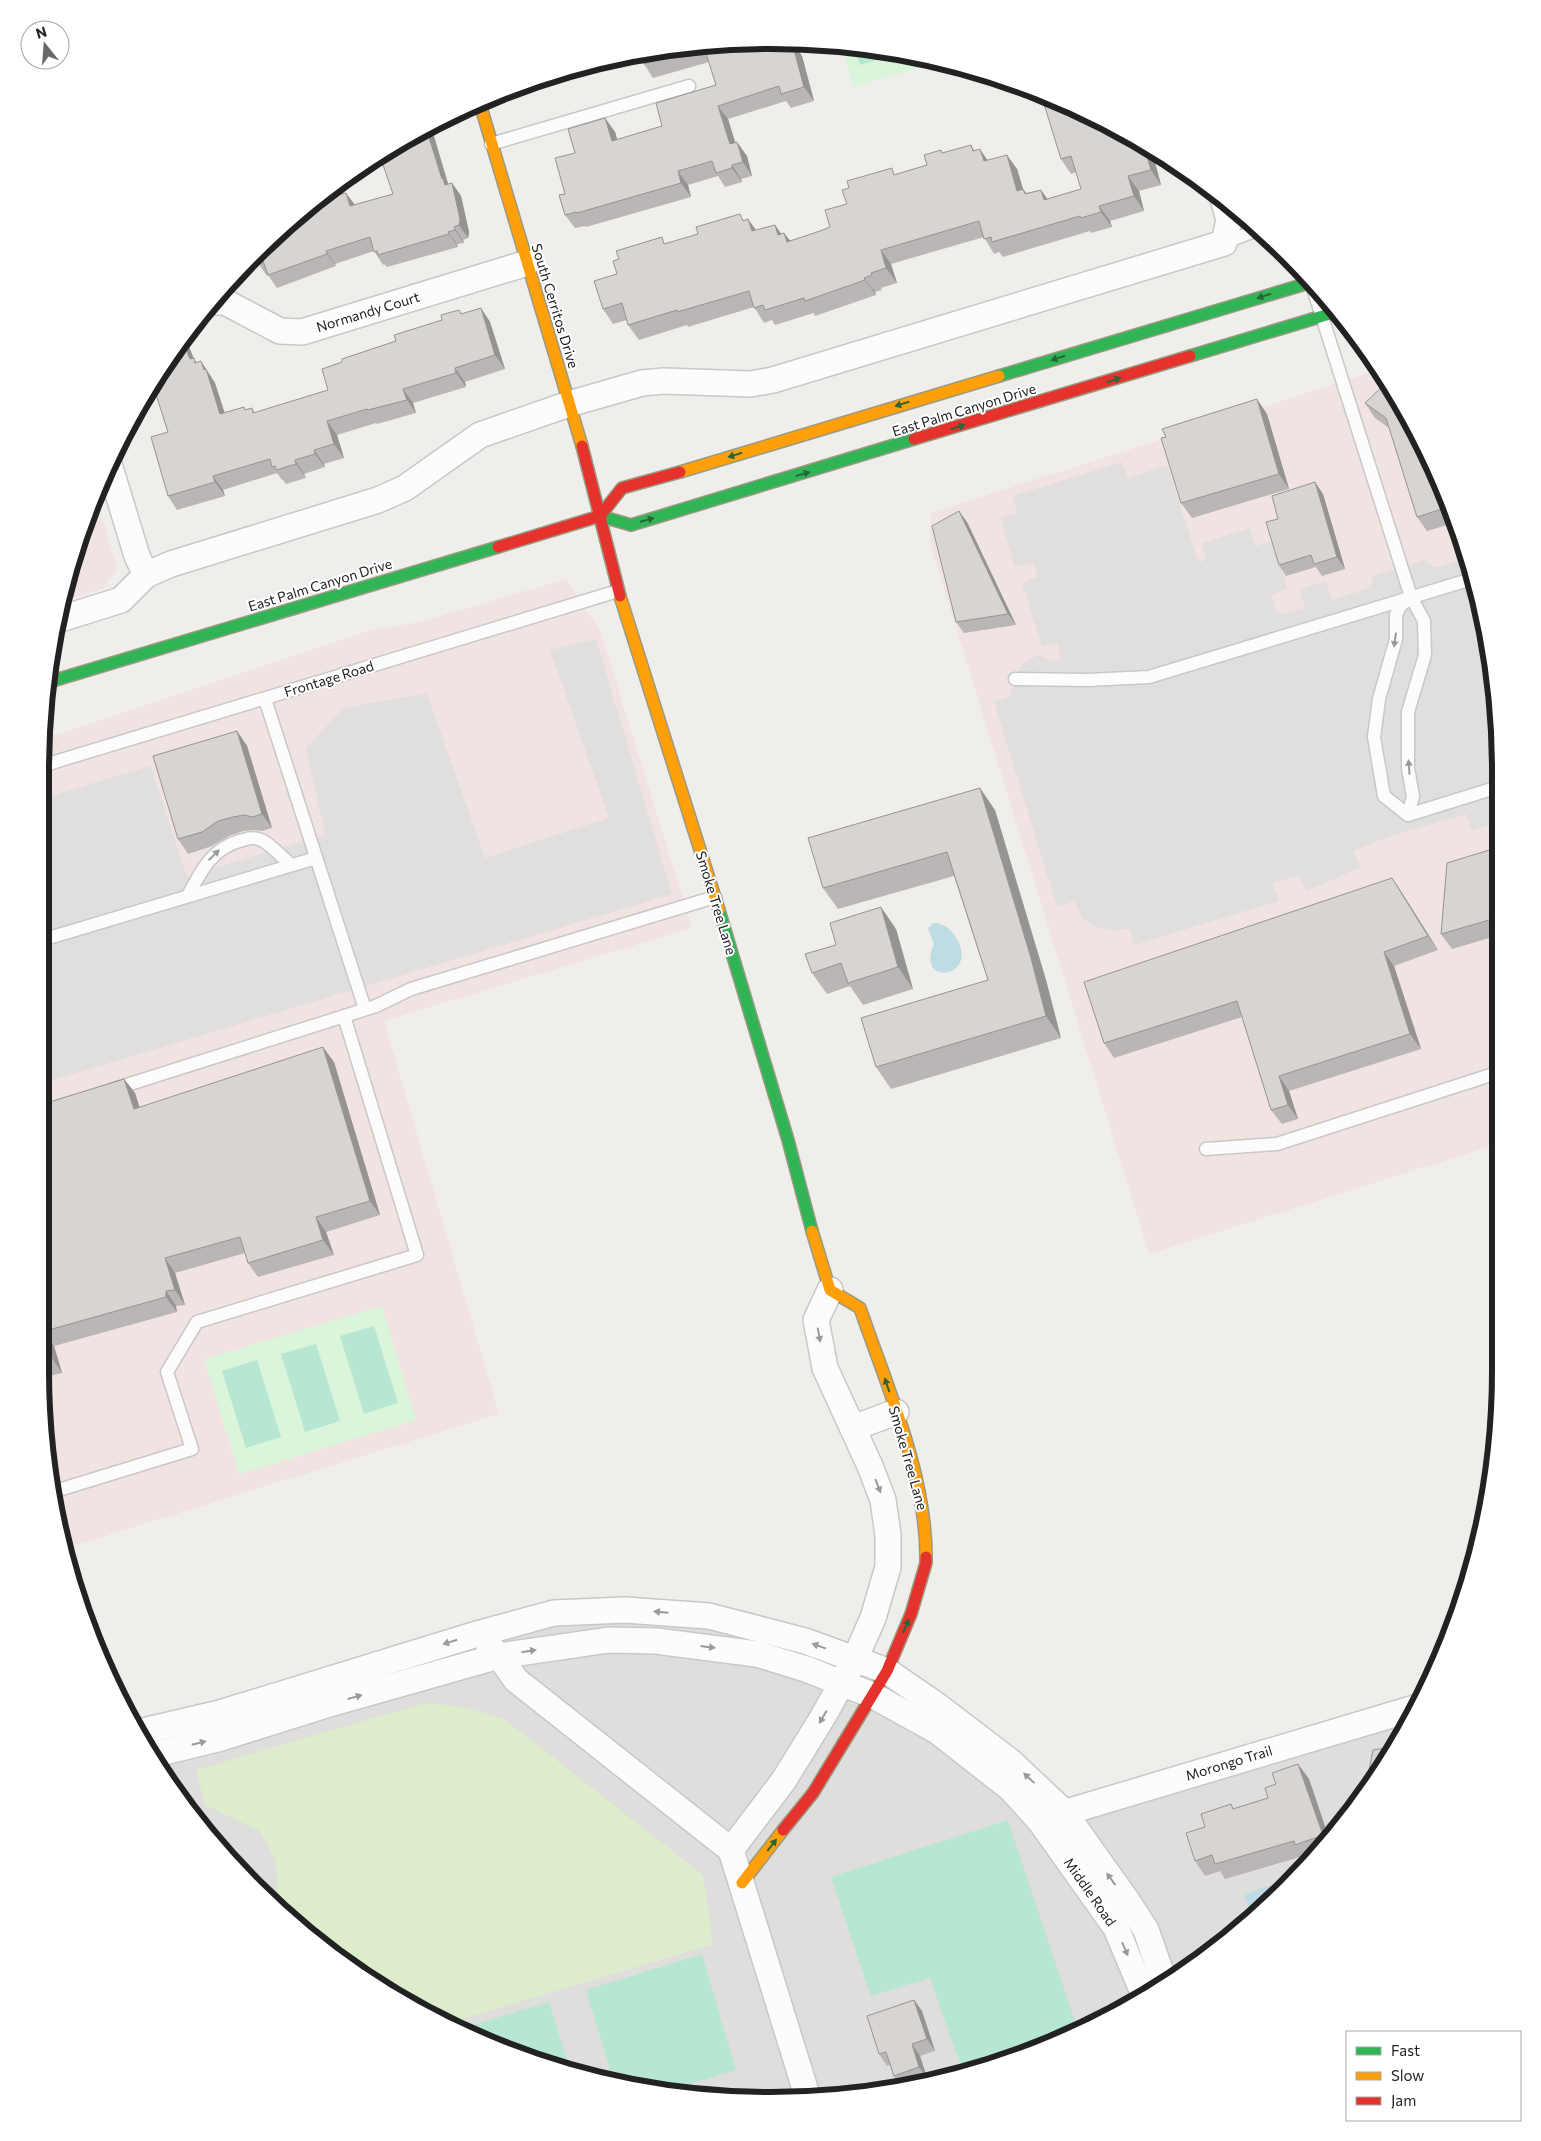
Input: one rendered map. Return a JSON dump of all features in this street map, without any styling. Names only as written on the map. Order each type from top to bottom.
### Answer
[{"type":"main road","name":"South Cerritos Drive","points":[[482,110],[569,404],[600,516]]},
{"type":"main road","name":"East Palm Canyon Drive","points":[[600,516],[622,488],[671,475],[1303,285]]},
{"type":"main road","name":"East Palm Canyon Drive","points":[[55,680],[600,516],[631,525],[1329,314]]},
{"type":"main road","name":"Smoke Tree Lane","points":[[600,516],[618,591],[715,897],[830,1290],[860,1308],[896,1412],[921,1495],[926,1531],[926,1563],[911,1614],[886,1671],[812,1793],[742,1883]]},
{"type":"street","points":[[66,617],[121,600],[146,575],[171,564],[378,500],[406,488],[480,435],[569,404],[649,382],[751,384],[773,380],[1224,243],[1229,220],[1227,212]]},
{"type":"street","name":"Normandy Court","points":[[222,302],[280,331],[302,332],[526,263]]},
{"type":"street","points":[[112,475],[137,556],[146,575]]},
{"type":"street","points":[[731,1850],[784,1780],[842,1683],[873,1618],[888,1567],[888,1535],[883,1500],[825,1368],[816,1320],[830,1290]]},
{"type":"street","points":[[853,1428],[896,1412]]},
{"type":"street","name":"Middle Road","points":[[145,1731],[220,1712],[477,1634],[554,1613],[625,1610],[709,1616],[805,1641],[886,1671],[935,1704],[1011,1762],[1064,1812],[1146,1930],[1162,1976]]},
{"type":"street","points":[[477,1634],[499,1656],[516,1680],[731,1850],[806,2091]]},
{"type":"street","name":"Middle Road","points":[[159,1753],[221,1738],[326,1705],[499,1656],[609,1640],[656,1641],[757,1654],[872,1695],[937,1731],[1010,1789],[1040,1821],[1116,1928],[1142,1989]]},
{"type":"street","name":"Morongo Trail","points":[[1040,1821],[1064,1812],[1407,1710]]},
{"type":"lane","points":[[491,144],[690,86]]},
{"type":"lane","points":[[1224,243],[1251,232]]},
{"type":"lane","points":[[1316,298],[1320,317],[1411,597],[1424,621],[1424,655],[1408,712],[1408,768],[1413,797],[1408,815]]},
{"type":"lane","points":[[1015,679],[1087,680],[1149,677],[1467,580]]},
{"type":"lane","name":"Frontage Road","points":[[49,764],[618,591]]},
{"type":"lane","points":[[1408,815],[1384,796],[1374,738],[1379,699],[1396,639],[1396,615],[1400,606],[1411,597]]},
{"type":"lane","points":[[265,698],[365,1009]]},
{"type":"lane","points":[[1408,815],[1492,789]]},
{"type":"lane","points":[[188,896],[202,867],[217,851],[231,843],[253,837],[265,842],[291,865]]},
{"type":"lane","points":[[49,938],[316,858]]},
{"type":"lane","points":[[105,1092],[365,1009],[411,989],[715,897]]},
{"type":"lane","points":[[59,1490],[192,1449],[167,1372],[197,1322],[417,1255],[344,1016]]},
{"type":"lane","points":[[1206,1149],[1277,1144],[1492,1075]]},
{"type":"shaded area","points":[[1372,372],[1396,410],[1418,451],[1454,539],[1468,584],[1486,676],[1491,723],[1492,770],[1492,1146],[1149,1254],[930,543],[931,513]]},
{"type":"shaded area","points":[[1122,462],[1128,478],[1167,465],[1198,561],[1206,559],[1201,544],[1250,528],[1256,546],[1273,541],[1287,588],[1271,595],[1276,611],[1283,614],[1305,608],[1300,589],[1326,581],[1332,600],[1367,589],[1373,581],[1372,576],[1425,560],[1433,567],[1461,560],[1468,584],[1486,676],[1491,723],[1492,824],[1472,831],[1466,814],[1385,838],[1353,851],[1361,867],[1307,891],[1299,876],[1273,883],[1279,901],[1134,945],[1129,929],[1114,931],[1096,927],[1082,918],[1075,901],[1057,907],[994,702],[1010,696],[1019,667],[1037,655],[1055,661],[1061,658],[1057,643],[1042,647],[1022,583],[1037,577],[1034,563],[1015,567],[1000,518],[1017,513],[1013,496]]},
{"type":"shaded area","points":[[99,507],[117,569],[104,588],[70,599],[87,539]]},
{"type":"shaded area","points":[[566,579],[600,630],[692,928],[384,1021],[499,1414],[71,1547],[55,1465],[50,1418],[50,737],[367,631],[420,622]]},
{"type":"shaded area","points":[[596,639],[672,894],[49,1081],[49,796],[151,766],[187,877],[325,834],[306,748],[344,708],[427,693],[485,858],[609,818],[550,650]]},
{"type":"shaded area","points":[[539,1619],[685,1620],[854,1664],[933,1712],[1047,1809],[1179,1775],[1415,1696],[1371,1771],[1343,1810],[1313,1846],[1281,1881],[1246,1913],[1210,1943],[1171,1971],[1131,1996],[1090,2018],[1002,2054],[957,2068],[911,2078],[865,2086],[818,2091],[723,2091],[676,2086],[630,2078],[584,2068],[539,2054],[451,2018],[410,1996],[370,1971],[331,1943],[260,1881],[198,1810],[148,1736]]},
{"type":"green space","points":[[843,53],[926,66],[853,87]]},
{"type":"green space","points":[[857,54],[883,58],[860,65]]},
{"type":"green space","points":[[382,1306],[416,1420],[239,1474],[204,1359]]},
{"type":"green space","points":[[374,1326],[398,1403],[364,1414],[340,1336]]},
{"type":"green space","points":[[316,1344],[340,1421],[305,1432],[281,1354]]},
{"type":"green space","points":[[257,1360],[281,1437],[246,1448],[222,1371]]},
{"type":"green space","points":[[426,1703],[466,1708],[486,1713],[505,1720],[703,1875],[713,1944],[457,2021],[410,1996],[370,1971],[331,1943],[278,1897],[276,1861],[260,1831],[205,1805],[196,1770]]},
{"type":"green space","points":[[1008,1820],[1076,2024],[1002,2054],[961,2067],[930,1978],[871,1996],[831,1877]]},
{"type":"green space","points":[[702,1954],[736,2070],[681,2087],[611,2074],[586,1990]]},
{"type":"green space","points":[[549,2002],[568,2063],[539,2054],[470,2026]]},
{"type":"water","points":[[933,923],[946,926],[955,936],[961,950],[961,961],[948,972],[939,972],[933,968],[930,958],[934,944],[928,928]]},
{"type":"water","points":[[1279,1883],[1249,1910],[1244,1894]]},
{"type":"building","points":[[794,50],[804,87],[781,94],[779,86],[718,106],[730,144],[737,142],[743,162],[732,165],[732,168],[716,173],[712,161],[678,171],[681,183],[565,215],[559,195],[565,194],[555,158],[575,153],[568,129],[605,118],[612,141],[662,126],[656,103],[716,85],[706,52]]},
{"type":"building","points":[[675,55],[644,64],[643,61]]},
{"type":"building","points":[[1044,104],[1090,123],[1146,155],[1151,170],[1128,176],[1134,196],[1099,206],[1101,212],[1081,218],[1080,216],[992,242],[991,237],[984,239],[979,221],[881,250],[886,268],[871,273],[872,275],[864,278],[865,280],[805,301],[804,298],[765,310],[763,305],[754,308],[749,291],[628,325],[622,303],[603,309],[594,281],[617,274],[613,261],[619,259],[616,251],[662,237],[664,244],[698,234],[696,227],[740,214],[743,221],[748,219],[752,231],[775,225],[778,235],[784,233],[787,242],[830,227],[825,210],[847,204],[842,190],[849,188],[847,181],[892,168],[894,175],[927,165],[924,155],[941,150],[942,153],[971,145],[973,151],[980,149],[984,161],[1007,155],[1017,191],[1023,189],[1025,194],[1041,190],[1044,200],[1081,189],[1071,156],[1061,159]]},
{"type":"building","points":[[428,135],[442,179],[445,185],[452,183],[460,219],[459,225],[454,227],[455,230],[448,232],[449,234],[378,255],[377,251],[374,252],[370,237],[326,251],[327,254],[268,275],[263,261],[258,263],[295,228],[339,192],[340,194],[346,193],[350,206],[393,194],[382,162]]},
{"type":"building","points":[[481,308],[495,355],[455,368],[456,373],[403,389],[407,400],[327,421],[334,444],[314,450],[315,454],[295,460],[296,464],[276,470],[275,466],[272,467],[270,459],[213,476],[215,482],[168,496],[151,437],[168,432],[156,393],[186,348],[190,359],[194,358],[195,363],[201,361],[204,370],[206,369],[220,414],[244,407],[245,410],[252,408],[253,413],[328,390],[322,369],[342,362],[342,359],[396,341],[394,335],[442,320],[441,315],[459,310],[461,314]]},
{"type":"building","points":[[1382,387],[1418,451],[1443,509],[1417,517],[1386,418],[1365,403]]},
{"type":"building","points":[[1257,399],[1279,474],[1181,503],[1161,438],[1166,437],[1162,429]]},
{"type":"building","points":[[1315,482],[1337,557],[1314,564],[1311,555],[1279,565],[1266,522],[1278,519],[1272,496]]},
{"type":"building","points":[[959,511],[1008,614],[956,622],[932,526]]},
{"type":"building","points":[[237,731],[262,814],[252,817],[244,815],[218,821],[202,832],[178,839],[153,756]]},
{"type":"building","points":[[980,788],[1031,958],[1046,1016],[876,1067],[861,1018],[988,980],[947,852],[823,888],[808,838]]},
{"type":"building","points":[[1492,849],[1492,919],[1441,934],[1447,863]]},
{"type":"building","points":[[1392,878],[1428,936],[1384,952],[1410,1034],[1279,1076],[1288,1105],[1271,1110],[1237,1001],[1104,1043],[1084,982]]},
{"type":"building","points":[[881,907],[898,967],[848,983],[841,963],[812,973],[805,954],[836,945],[830,923]]},
{"type":"building","points":[[323,1047],[370,1201],[316,1217],[323,1240],[248,1263],[240,1237],[165,1258],[175,1290],[166,1291],[166,1297],[49,1330],[49,1102],[124,1079],[134,1109]]},
{"type":"building","points":[[49,1348],[52,1358],[49,1359]]},
{"type":"building","points":[[1385,1748],[1368,1775],[1373,1750]]},
{"type":"building","points":[[1298,1764],[1322,1835],[1295,1845],[1294,1841],[1215,1864],[1212,1855],[1195,1861],[1186,1833],[1205,1827],[1201,1814],[1231,1804],[1233,1809],[1268,1798],[1265,1788],[1276,1784],[1272,1773]]},
{"type":"building","points":[[914,2000],[927,2039],[912,2044],[919,2067],[894,2076],[886,2052],[879,2054],[867,2016]]},
{"type":"traffic: fast","points":[[999,376],[1303,285]]},
{"type":"traffic: fast","points":[[1190,356],[1329,314]]},
{"type":"traffic: fast","points":[[600,516],[631,525],[914,439]]},
{"type":"traffic: fast","points":[[55,680],[498,547]]},
{"type":"traffic: fast","points":[[719,910],[788,1140],[812,1231]]},
{"type":"traffic: slow","points":[[482,109],[582,446]]},
{"type":"traffic: slow","points":[[680,472],[999,376]]},
{"type":"traffic: slow","points":[[620,596],[719,910]]},
{"type":"traffic: slow","points":[[812,1231],[830,1290],[860,1308],[893,1399],[912,1462],[919,1494],[924,1525],[926,1557]]},
{"type":"traffic: slow","points":[[742,1883],[783,1830]]},
{"type":"traffic: jam","points":[[914,439],[1190,356]]},
{"type":"traffic: jam","points":[[582,446],[620,596]]},
{"type":"traffic: jam","points":[[498,547],[600,516],[622,488],[680,472]]},
{"type":"traffic: jam","points":[[783,1830],[813,1793],[887,1671],[911,1614],[926,1563],[926,1557]]}]
